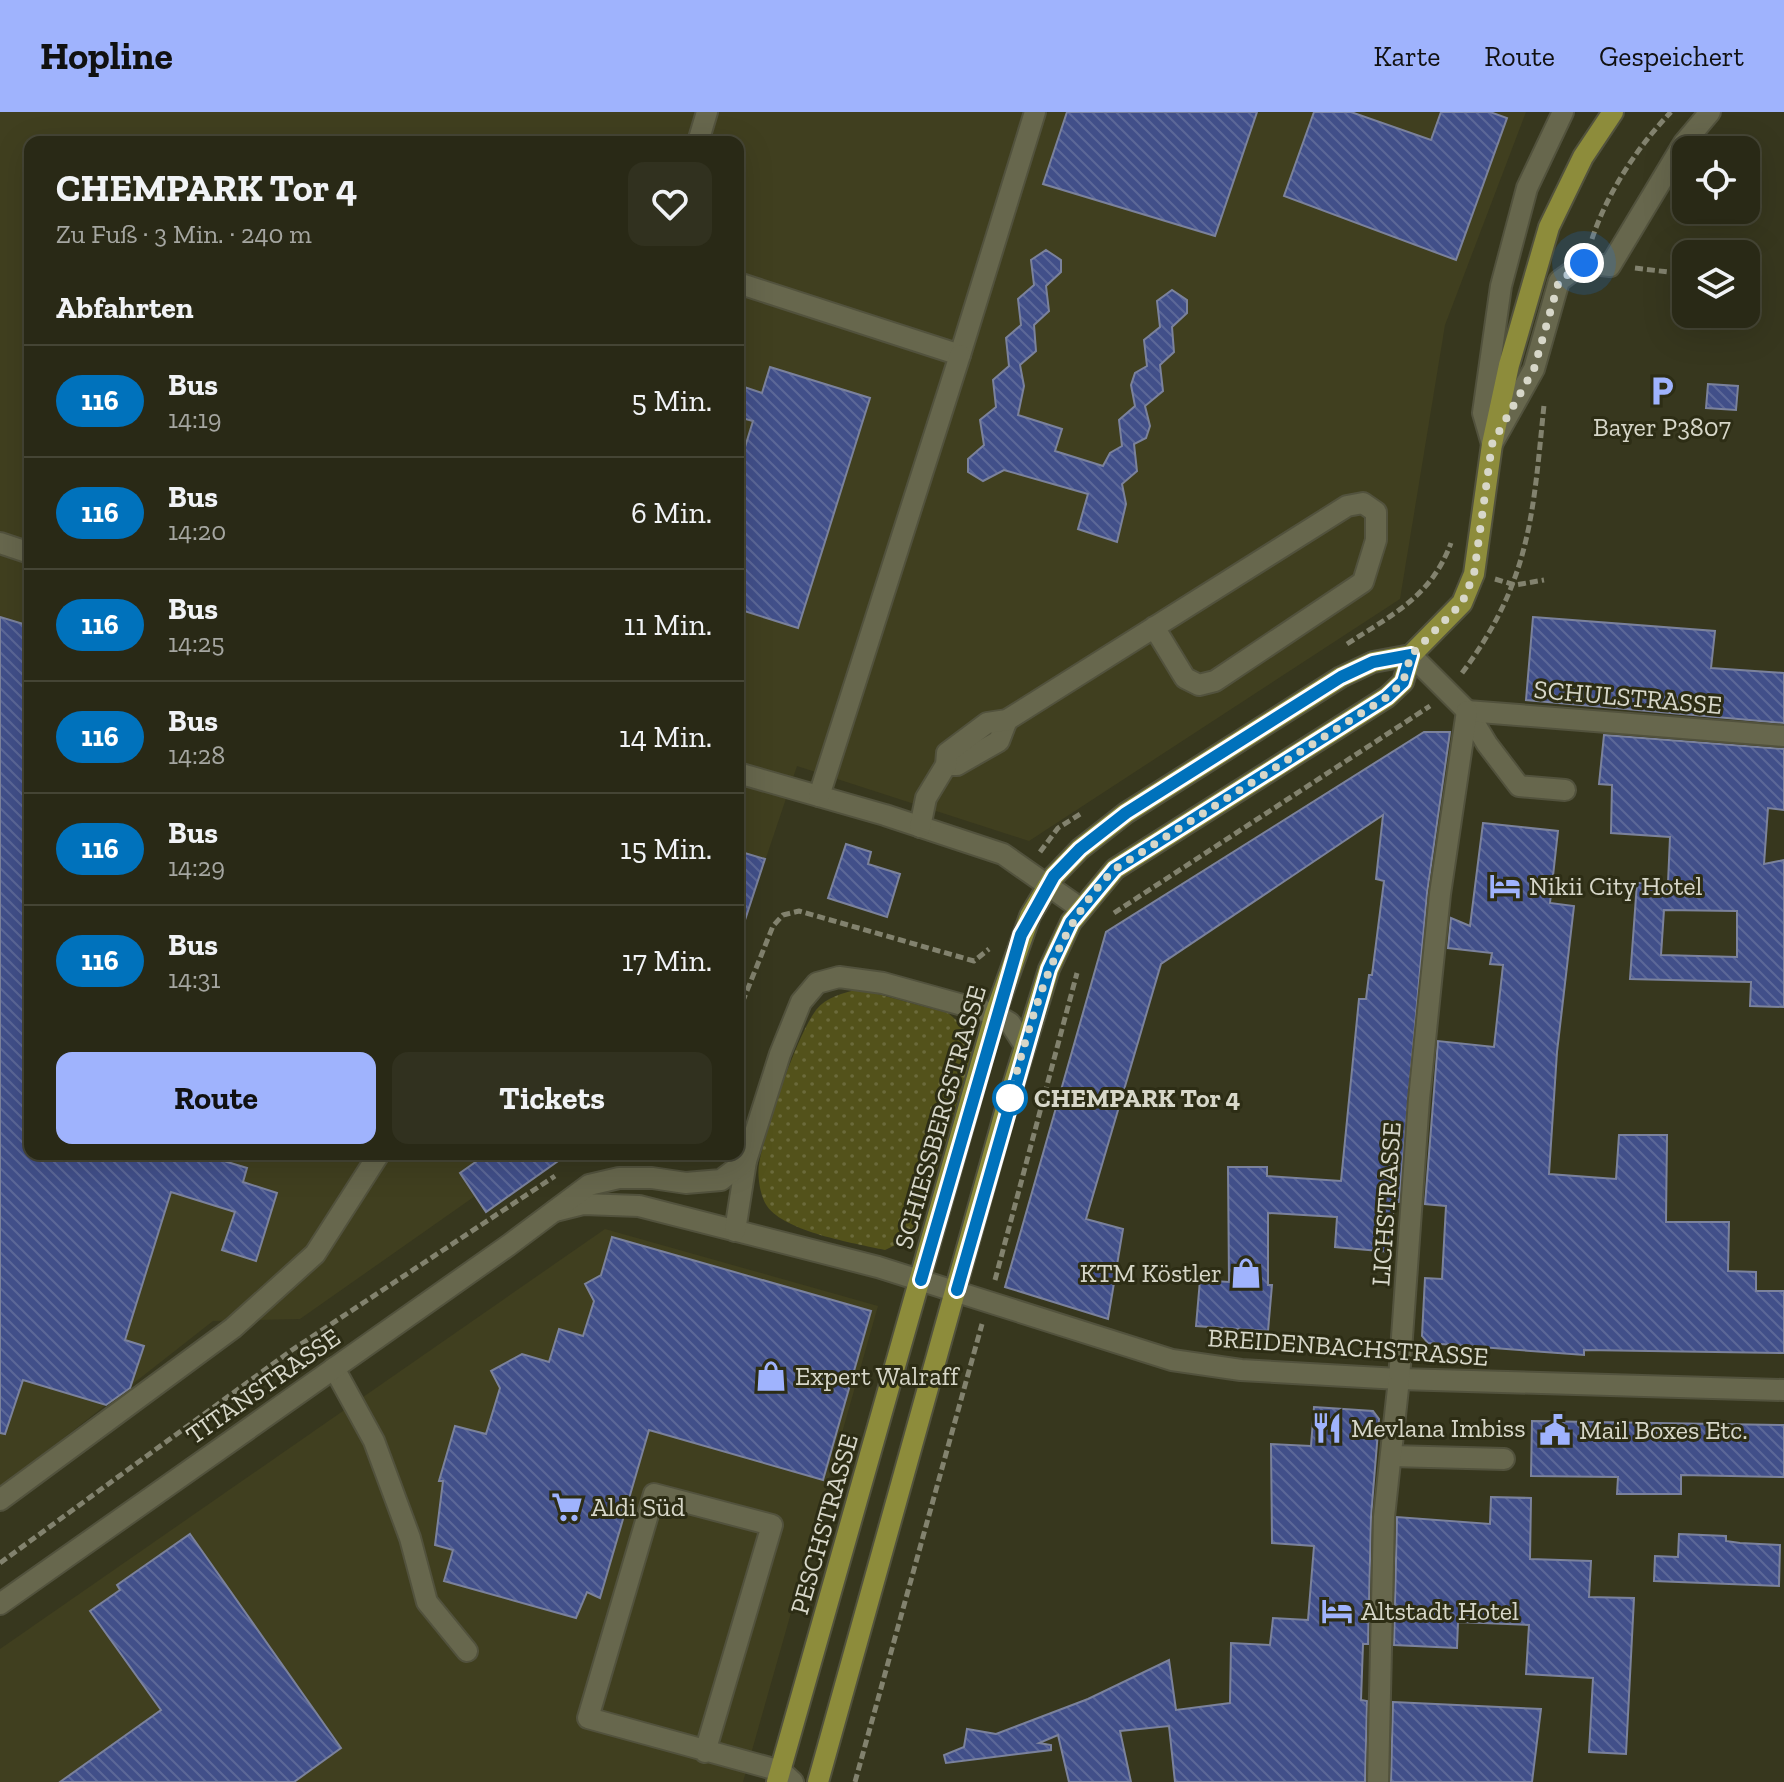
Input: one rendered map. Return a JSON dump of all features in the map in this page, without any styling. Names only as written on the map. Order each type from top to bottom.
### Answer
[{"type":"main road","points":[[818,1782],[1049,969],[1080,908],[1115,869],[1387,697],[1403,682],[1411,655],[1462,603],[1474,574],[1492,444],[1509,365],[1549,227],[1583,157],[1613,112]]},
{"type":"main road","name":"SCHIESSBERGSTRASSE","points":[[921,1280],[995,1014],[1021,935],[1048,884],[1080,849],[1139,804],[1341,677],[1373,662],[1411,655]]},
{"type":"main road","name":"PESCHSTRASSE","points":[[784,1778],[921,1280]]},
{"type":"street","points":[[700,136],[707,112]]},
{"type":"street","points":[[819,796],[1035,112]]},
{"type":"street","points":[[1492,444],[1483,413],[1501,286],[1527,188],[1563,112]]},
{"type":"street","points":[[1492,444],[1534,369],[1559,281],[1584,263],[1610,266],[1684,143],[1710,112]]},
{"type":"street","points":[[744,285],[960,355]]},
{"type":"street","points":[[920,827],[926,798],[946,765],[957,765],[999,741],[1007,720],[1154,627],[1347,506],[1363,503],[1376,512],[1376,540],[1363,582],[1350,594],[1215,681],[1199,685],[1185,678],[1154,627]]},
{"type":"street","points":[[0,543],[24,551]]},
{"type":"street","points":[[1411,655],[1467,711],[1519,786],[1565,790]]},
{"type":"street","name":"SCHULSTRASSE","points":[[1467,711],[1784,736]]},
{"type":"street","name":"LICHSTRASSE","points":[[1378,1782],[1384,1517],[1399,1379],[1419,1099],[1440,894],[1467,711]]},
{"type":"street","points":[[744,775],[1003,854],[1030,870],[1080,908]]},
{"type":"street","points":[[735,1231],[746,1161],[780,1054],[801,1002],[817,983],[839,977],[883,983],[995,1014],[1010,1023],[1025,1046]]},
{"type":"street","points":[[0,1500],[233,1328],[315,1254],[375,1160]]},
{"type":"street","name":"TITANSTRASSE","points":[[0,1604],[589,1185],[619,1178],[652,1178],[686,1183],[721,1180],[746,1161]]},
{"type":"street","name":"TITANSTRASSE","points":[[555,1211],[583,1204],[616,1204],[735,1231],[921,1280]]},
{"type":"street","name":"BREIDENBACHSTRASSE","points":[[921,1280],[1172,1360],[1241,1370],[1399,1379],[1784,1390]]},
{"type":"street","points":[[334,1368],[374,1441],[410,1538],[427,1602],[467,1651]]},
{"type":"street","points":[[1391,1456],[1504,1459]]},
{"type":"street","points":[[705,1752],[772,1525],[654,1494],[588,1718],[784,1778]]},
{"type":"path","points":[[1584,263],[1596,225],[1617,186],[1652,132],[1671,112]]},
{"type":"path","points":[[1610,266],[1672,273]]},
{"type":"path","points":[[1108,916],[1448,691],[1475,655],[1515,585],[1532,523],[1545,399]]},
{"type":"path","points":[[1338,649],[1428,588],[1442,566],[1453,530]]},
{"type":"path","points":[[1474,574],[1515,585],[1544,580]]},
{"type":"path","points":[[1030,870],[1058,828],[1085,811]]},
{"type":"path","points":[[744,998],[773,926],[783,915],[799,911],[974,961],[986,954],[994,941]]},
{"type":"path","points":[[855,1782],[989,1302],[1077,971]]},
{"type":"path","points":[[0,1563],[292,1350],[560,1173]]},
{"type":"shaded area","points":[[0,112],[1526,112],[1445,325],[1400,599],[1029,841],[797,766],[744,923],[744,136],[24,136],[24,1160],[526,1160],[300,1319],[213,1321],[0,1488]]},
{"type":"shaded area","points":[[859,989],[948,1013],[962,1025],[972,1055],[920,1223],[910,1238],[885,1250],[821,1235],[789,1223],[767,1206],[759,1179],[762,1149],[774,1107],[808,1023],[825,1002]]},
{"type":"shaded area","points":[[605,1229],[878,1306],[743,1782],[0,1782],[0,1649]]},
{"type":"building","points":[[1067,112],[1257,112],[1215,236],[1043,184]]},
{"type":"building","points":[[1314,112],[1351,112],[1431,140],[1441,112],[1490,112],[1507,118],[1456,260],[1284,196]]},
{"type":"building","points":[[1046,250],[1061,260],[1061,272],[1046,286],[1049,311],[1034,325],[1036,351],[1020,365],[1024,386],[1018,415],[1062,429],[1055,451],[1103,466],[1110,453],[1122,446],[1119,420],[1135,406],[1131,385],[1135,373],[1147,366],[1144,340],[1160,327],[1157,301],[1172,290],[1187,300],[1187,313],[1172,327],[1174,352],[1160,365],[1163,391],[1145,406],[1150,426],[1146,438],[1134,444],[1137,471],[1122,484],[1126,504],[1117,542],[1078,529],[1088,494],[1004,470],[983,481],[968,472],[968,459],[984,445],[980,420],[996,407],[993,380],[1009,366],[1006,338],[1021,325],[1018,299],[1034,285],[1031,260]]},
{"type":"building","points":[[770,367],[870,398],[798,628],[744,611],[744,450],[753,421],[744,419],[744,387],[762,393]]},
{"type":"building","points":[[1708,384],[1738,386],[1736,410],[1706,408]]},
{"type":"building","points":[[0,617],[24,624],[24,1160],[221,1160],[247,1168],[243,1182],[277,1193],[256,1261],[222,1250],[235,1212],[171,1192],[125,1340],[144,1346],[130,1388],[106,1405],[23,1380],[5,1434],[0,1433]]},
{"type":"building","points":[[1533,617],[1715,631],[1711,668],[1784,673],[1784,723],[1526,700]]},
{"type":"building","points":[[1424,732],[1450,732],[1427,893],[1399,1202],[1394,1202],[1390,1252],[1335,1247],[1337,1217],[1268,1213],[1268,1285],[1272,1285],[1268,1331],[1196,1326],[1200,1280],[1229,1282],[1228,1167],[1267,1167],[1267,1176],[1341,1181],[1359,999],[1366,999],[1369,975],[1372,975],[1384,881],[1376,879],[1383,815],[1161,964],[1086,1219],[1123,1229],[1108,1319],[1005,1287],[1106,932]]},
{"type":"building","points":[[1604,735],[1784,749],[1784,810],[1768,808],[1764,864],[1784,860],[1784,1007],[1750,1006],[1751,982],[1630,979],[1637,883],[1668,883],[1670,837],[1611,833],[1612,785],[1599,784]],"holes":[[[1664,910],[1737,911],[1737,957],[1661,955]]]},
{"type":"building","points":[[1483,823],[1558,831],[1550,903],[1574,906],[1557,1052],[1549,1174],[1616,1179],[1619,1135],[1667,1135],[1666,1222],[1729,1222],[1728,1271],[1756,1272],[1756,1291],[1784,1291],[1784,1353],[1584,1350],[1584,1355],[1428,1343],[1422,1336],[1425,1278],[1442,1279],[1446,1206],[1425,1204],[1438,1041],[1494,1047],[1503,965],[1490,964],[1492,953],[1448,948],[1451,918],[1470,926]]},
{"type":"building","points":[[846,844],[871,852],[868,864],[900,874],[887,917],[828,898]]},
{"type":"building","points":[[744,853],[765,859],[744,923]]},
{"type":"building","points":[[478,1160],[560,1160],[486,1212],[460,1173]]},
{"type":"building","points":[[612,1237],[871,1311],[823,1480],[649,1430],[600,1598],[587,1592],[576,1618],[444,1581],[453,1550],[435,1545],[443,1481],[439,1481],[455,1426],[486,1434],[500,1388],[491,1371],[522,1354],[549,1362],[559,1329],[583,1336],[594,1301],[585,1284],[601,1275]]},
{"type":"building","points":[[1314,1407],[1373,1411],[1379,1419],[1371,1517],[1368,1644],[1363,1644],[1361,1700],[1367,1701],[1365,1782],[1175,1782],[1169,1726],[1120,1731],[1131,1782],[1069,1782],[1058,1735],[1039,1743],[1051,1745],[1051,1750],[946,1763],[944,1755],[964,1747],[967,1729],[996,1734],[1088,1699],[1169,1660],[1176,1710],[1230,1703],[1231,1643],[1270,1645],[1273,1618],[1308,1620],[1314,1546],[1272,1543],[1271,1444],[1311,1446]]},
{"type":"building","points":[[1532,1421],[1784,1425],[1784,1477],[1681,1475],[1681,1494],[1617,1494],[1618,1477],[1531,1476]]},
{"type":"building","points":[[1491,1497],[1531,1498],[1530,1559],[1591,1561],[1589,1597],[1634,1598],[1626,1754],[1589,1752],[1593,1678],[1526,1674],[1529,1625],[1458,1622],[1457,1648],[1394,1645],[1397,1517],[1490,1524]]},
{"type":"building","points":[[190,1534],[341,1748],[294,1782],[60,1782],[161,1710],[90,1611],[120,1590],[117,1585]]},
{"type":"building","points":[[1679,1534],[1726,1536],[1726,1541],[1780,1545],[1779,1586],[1654,1581],[1655,1556],[1678,1557]]},
{"type":"building","points":[[1393,1702],[1541,1709],[1532,1782],[1391,1782]]},
{"type":"bus line","name":"116","points":[[921,1280],[995,1014],[1021,935],[1054,876],[1080,849],[1126,813],[1341,677],[1373,662],[1411,655],[1403,682],[1387,697],[1115,869],[1080,908],[1049,969],[1007,1105],[957,1290]]},
{"type":"place","name":"Bayer P3807","points":[[1662,391]]},
{"type":"place","name":"Nikii City Hotel","points":[[1505,886]]},
{"type":"place","name":"CHEMPARK Tor 4","points":[[1010,1098]]},
{"type":"place","name":"KTM Köstler","points":[[1246,1273]]},
{"type":"place","name":"Expert Walraff","points":[[771,1376]]},
{"type":"place","name":"Mevlana Imbiss","points":[[1327,1428]]},
{"type":"place","name":"Mail Boxes Etc.","points":[[1555,1430]]},
{"type":"place","name":"Aldi Süd","points":[[567,1507]]},
{"type":"place","name":"Altstadt Hotel","points":[[1337,1611]]},
{"type":"route","points":[[1010,1098],[1007,1105],[1049,969],[1071,922],[1094,890],[1115,869],[1387,697],[1403,682],[1411,655],[1462,603],[1474,574],[1492,444],[1534,369],[1559,281],[1584,263]]}]
